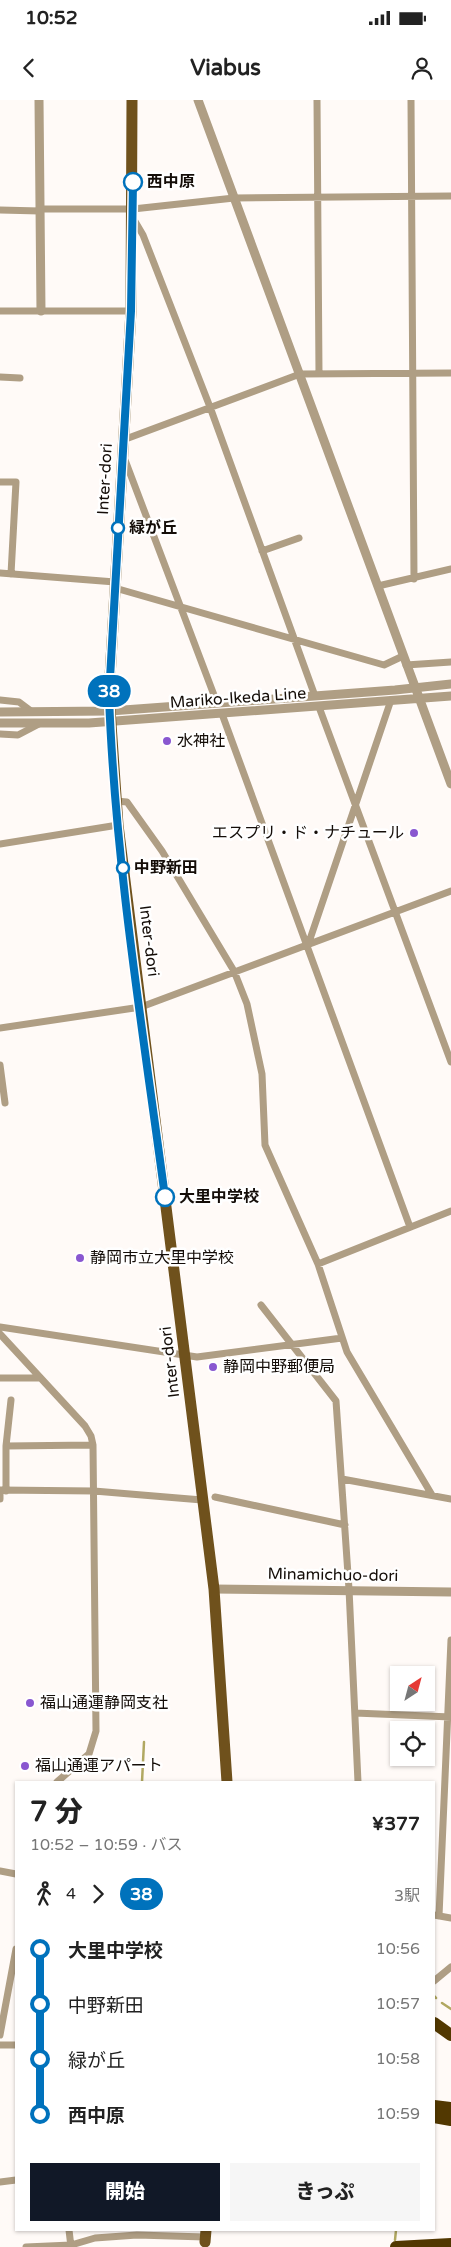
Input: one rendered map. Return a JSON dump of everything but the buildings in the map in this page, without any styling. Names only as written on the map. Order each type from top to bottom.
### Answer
[{"type":"highway","points":[[435,2015],[451,2025]]},
{"type":"highway","points":[[435,2024],[451,2035]]},
{"type":"highway","points":[[435,2106],[451,2108]]},
{"type":"highway","points":[[435,2117],[451,2120]]},
{"type":"highway","points":[[396,2247],[451,2244]]},
{"type":"main road","name":"Inter-dori","points":[[132,100],[133,214],[131,311],[115,585],[110,717],[118,826],[214,1589],[227,1781]]},
{"type":"street","points":[[39,100],[41,311]]},
{"type":"street","points":[[198,100],[451,784]]},
{"type":"street","points":[[317,100],[319,374]]},
{"type":"street","points":[[411,100],[414,578]]},
{"type":"street","points":[[0,210],[133,214],[234,198],[451,196]]},
{"type":"street","points":[[133,214],[144,235],[210,407],[315,696]]},
{"type":"street","points":[[0,311],[131,311]]},
{"type":"street","points":[[124,440],[300,374],[451,373]]},
{"type":"street","points":[[0,377],[20,378]]},
{"type":"street","points":[[123,453],[216,703]]},
{"type":"street","points":[[0,482],[16,482],[11,574]]},
{"type":"street","points":[[262,552],[299,538]]},
{"type":"street","points":[[378,586],[451,569]]},
{"type":"street","points":[[0,573],[115,585],[181,607],[384,664],[403,656]]},
{"type":"street","points":[[406,665],[451,662]]},
{"type":"street","name":"Mariko-Ikeda Line","points":[[0,723],[40,724],[216,703],[451,684]]},
{"type":"street","name":"Mariko-Ikeda Line","points":[[0,712],[110,717],[222,714],[451,696]]},
{"type":"street","points":[[0,700],[19,702],[33,713]]},
{"type":"street","points":[[308,945],[391,700]]},
{"type":"street","points":[[319,707],[451,1062]]},
{"type":"street","points":[[222,714],[410,1227]]},
{"type":"street","points":[[0,734],[18,735],[40,724]]},
{"type":"street","points":[[116,801],[128,802],[162,851],[234,971],[247,1004],[262,1074],[265,1145],[318,1264],[347,1352],[432,1495]]},
{"type":"street","points":[[0,844],[118,826]]},
{"type":"street","points":[[0,1028],[141,1007],[451,891]]},
{"type":"street","points":[[0,1064],[5,1103]]},
{"type":"street","points":[[318,1264],[451,1211]]},
{"type":"street","points":[[261,1305],[336,1401],[349,1590],[358,1781]]},
{"type":"street","points":[[0,1327],[197,1358],[342,1338]]},
{"type":"street","points":[[0,1334],[85,1426],[91,1436],[93,1445],[96,1731],[90,1754],[58,1781]]},
{"type":"street","points":[[0,1378],[40,1378]]},
{"type":"street","points":[[0,1499],[11,1400]]},
{"type":"street","points":[[6,1446],[93,1445]]},
{"type":"street","points":[[342,1479],[451,1499]]},
{"type":"street","points":[[2,1491],[94,1491],[202,1500]]},
{"type":"street","points":[[215,1497],[345,1525]]},
{"type":"street","name":"Minamichuo-dori","points":[[214,1589],[451,1592]]},
{"type":"street","points":[[451,1640],[449,1717],[436,1916],[451,1918]]},
{"type":"street","points":[[355,1713],[449,1717]]},
{"type":"street","points":[[0,1871],[15,1874]]},
{"type":"street","points":[[0,2035],[15,1954]]},
{"type":"street","points":[[435,1980],[451,1967]]},
{"type":"street","points":[[0,2045],[15,2045]]},
{"type":"street","points":[[0,2182],[15,2180]]},
{"type":"street","points":[[69,2231],[71,2246]]},
{"type":"street","points":[[26,2247],[71,2246],[95,2238],[137,2235],[205,2236]]},
{"type":"waterway","points":[[142,1781],[144,1742]]},
{"type":"waterway","points":[[442,2003],[451,2009]]},
{"type":"waterway","points":[[395,2240],[396,2231]]},
{"type":"bus line","name":"38","points":[[133,182],[131,311],[109,696],[118,826],[165,1197]]},
{"type":"place","name":"西中原","points":[[133,182]]},
{"type":"place","name":"緑が丘","points":[[118,528]]},
{"type":"place","name":"水神社","points":[[167,741]]},
{"type":"place","name":"エスプリ・ド・ナチュール","points":[[414,833]]},
{"type":"place","name":"中野新田","points":[[123,868]]},
{"type":"place","name":"大里中学校","points":[[165,1197]]},
{"type":"place","name":"静岡市立大里中学校","points":[[80,1258]]},
{"type":"place","name":"静岡中野郵便局","points":[[213,1367]]},
{"type":"place","name":"福山通運静岡支社","points":[[30,1703]]},
{"type":"place","name":"福山通運アパート","points":[[25,1766]]}]
